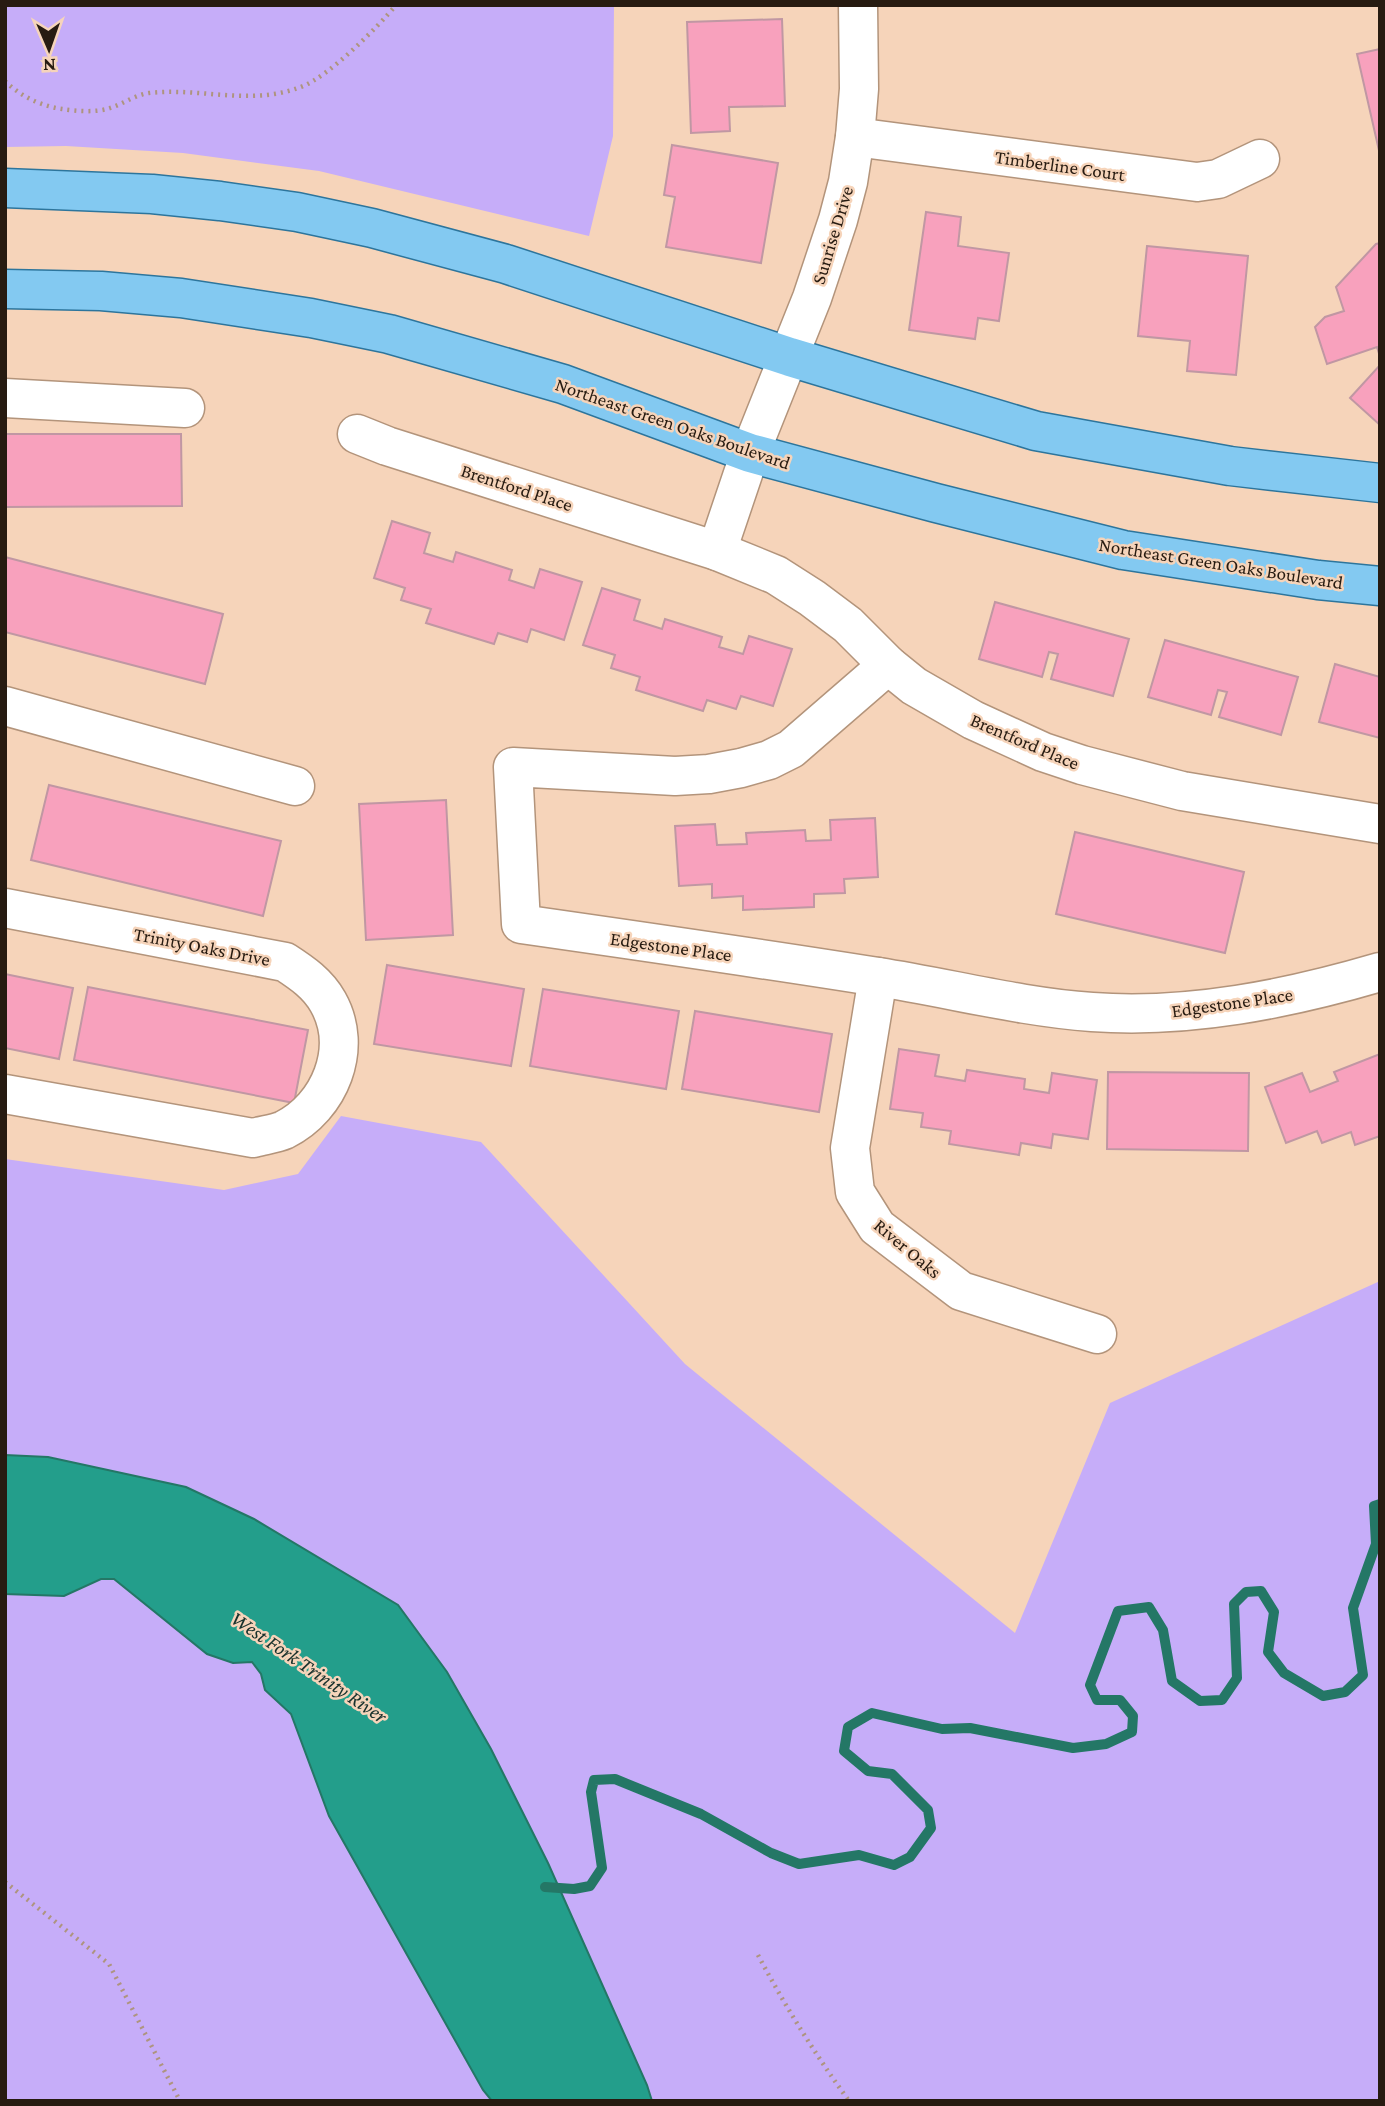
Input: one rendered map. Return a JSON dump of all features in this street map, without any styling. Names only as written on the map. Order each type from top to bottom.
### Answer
[{"type":"main road","points":[[5,188],[152,194],[220,201],[372,228],[506,264],[790,357],[1036,431],[1230,466],[1380,484]]},
{"type":"main road","name":"Northeast Green Oaks Boulevard","points":[[5,289],[101,291],[181,298],[312,318],[389,334],[563,384],[750,453],[1123,550],[1318,580],[1380,586]]},
{"type":"street","name":"Sunrise Drive","points":[[750,453],[790,357],[838,220],[848,182],[859,89],[858,5]]},
{"type":"street","name":"Timberline Court","points":[[855,137],[1197,183],[1218,180],[1260,159]]},
{"type":"street","points":[[5,398],[185,408]]},
{"type":"street","name":"Brentford Place","points":[[357,435],[718,551],[776,575],[848,625],[888,665],[922,691],[973,720],[1043,752],[1182,791],[1380,824]]},
{"type":"street","points":[[718,551],[750,453]]},
{"type":"street","name":"Edgestone Place","points":[[888,665],[791,749],[769,760],[741,768],[709,774],[675,776],[513,767],[521,924],[878,977],[1050,1006],[1126,1013],[1241,1004],[1295,994],[1380,972]]},
{"type":"street","points":[[5,706],[295,786]]},
{"type":"street","name":"Trinity Oaks Drive","points":[[5,908],[285,962],[317,987],[329,1003],[338,1032],[337,1062],[327,1091],[309,1114],[283,1131],[253,1138],[5,1094]]},
{"type":"street","name":"River Oaks","points":[[878,977],[850,1148],[855,1192],[877,1227],[961,1291],[1097,1334]]},
{"type":"path","points":[[5,81],[19,95],[60,109],[94,111],[109,109],[147,93],[267,96],[305,86],[382,23],[396,5]]},
{"type":"path","points":[[5,1882],[109,1964],[180,2101]]},
{"type":"path","points":[[758,1955],[795,2020],[849,2101]]},
{"type":"shaded area","points":[[5,5],[614,5],[613,136],[589,236],[319,171],[183,153],[66,146],[5,147]]},
{"type":"shaded area","points":[[341,1116],[481,1142],[685,1364],[1015,1633],[1110,1403],[1380,1281],[1380,2101],[5,2101],[5,1159],[224,1190],[298,1174]]},
{"type":"water","name":"West Fork Trinity River","points":[[5,1455],[48,1457],[186,1487],[254,1519],[398,1605],[447,1672],[491,1749],[548,1863],[652,2101],[492,2101],[483,2090],[329,1816],[291,1714],[265,1690],[261,1674],[252,1662],[233,1663],[207,1654],[114,1579],[101,1579],[64,1596],[5,1594]]},
{"type":"building","points":[[782,19],[785,106],[729,107],[730,131],[691,133],[687,22]]},
{"type":"building","points":[[1380,49],[1380,155],[1357,54]]},
{"type":"building","points":[[672,145],[778,163],[761,263],[666,247],[675,197],[664,195]]},
{"type":"building","points":[[926,212],[961,217],[958,246],[1009,253],[999,321],[978,318],[975,339],[909,330]]},
{"type":"building","points":[[1380,243],[1380,357],[1377,347],[1327,364],[1315,327],[1325,317],[1344,311],[1336,287],[1376,244]]},
{"type":"building","points":[[1147,246],[1248,256],[1236,375],[1187,371],[1190,341],[1138,336]]},
{"type":"building","points":[[1380,365],[1380,425],[1350,398]]},
{"type":"building","points":[[5,434],[181,434],[182,506],[5,507]]},
{"type":"building","points":[[392,521],[430,533],[424,553],[453,562],[456,552],[512,570],[509,580],[534,588],[540,569],[582,582],[564,640],[531,629],[527,642],[498,633],[494,644],[426,623],[431,609],[401,600],[405,588],[374,578]]},
{"type":"building","points":[[5,557],[223,614],[205,684],[5,632]]},
{"type":"building","points":[[602,588],[640,600],[634,620],[662,629],[665,619],[722,637],[719,647],[743,654],[749,636],[792,649],[773,706],[741,696],[736,709],[707,700],[703,711],[636,690],[640,677],[611,668],[615,655],[583,645]]},
{"type":"building","points":[[995,602],[1129,639],[1113,696],[1051,679],[1058,654],[1049,652],[1042,677],[979,659]]},
{"type":"building","points":[[1165,640],[1298,677],[1281,735],[1219,717],[1227,692],[1218,690],[1211,715],[1148,697]]},
{"type":"building","points":[[1335,664],[1380,677],[1380,738],[1319,722]]},
{"type":"building","points":[[49,785],[281,841],[263,916],[31,860]]},
{"type":"building","points":[[446,800],[453,935],[366,940],[359,804]]},
{"type":"building","points":[[875,818],[878,877],[844,879],[845,893],[814,894],[814,907],[743,910],[743,896],[712,898],[712,884],[679,886],[675,826],[715,824],[717,845],[747,844],[746,833],[805,830],[806,841],[831,840],[830,820]]},
{"type":"building","points":[[1075,832],[1244,872],[1225,953],[1056,914]]},
{"type":"building","points":[[387,965],[524,989],[511,1066],[374,1044]]},
{"type":"building","points":[[5,974],[73,988],[59,1059],[5,1048]]},
{"type":"building","points":[[88,987],[308,1030],[294,1103],[74,1060]]},
{"type":"building","points":[[543,989],[679,1011],[666,1089],[530,1066]]},
{"type":"building","points":[[695,1011],[832,1034],[819,1112],[682,1089]]},
{"type":"building","points":[[899,1049],[939,1055],[935,1076],[965,1081],[967,1070],[1025,1079],[1024,1089],[1049,1093],[1052,1073],[1097,1080],[1088,1139],[1053,1134],[1051,1148],[1021,1143],[1019,1155],[949,1144],[951,1131],[921,1127],[923,1113],[890,1109]]},
{"type":"building","points":[[1380,1054],[1380,1136],[1355,1145],[1351,1132],[1322,1143],[1317,1131],[1286,1143],[1265,1087],[1302,1073],[1310,1092],[1338,1081],[1334,1072]]},
{"type":"building","points":[[1108,1072],[1249,1073],[1248,1151],[1107,1149]]},
{"type":"waterway","points":[[545,1887],[574,1889],[590,1886],[602,1868],[591,1792],[594,1780],[615,1779],[701,1814],[771,1853],[799,1864],[859,1855],[894,1865],[910,1857],[931,1828],[928,1810],[892,1774],[868,1771],[844,1751],[848,1727],[872,1713],[942,1729],[970,1728],[1073,1748],[1106,1744],[1132,1732],[1133,1716],[1120,1700],[1097,1700],[1090,1685],[1118,1611],[1149,1607],[1163,1630],[1172,1681],[1200,1701],[1222,1700],[1237,1678],[1234,1604],[1246,1592],[1261,1591],[1274,1612],[1268,1652],[1284,1673],[1323,1696],[1345,1692],[1363,1675],[1353,1608],[1376,1544],[1374,1506],[1380,1504]]}]
